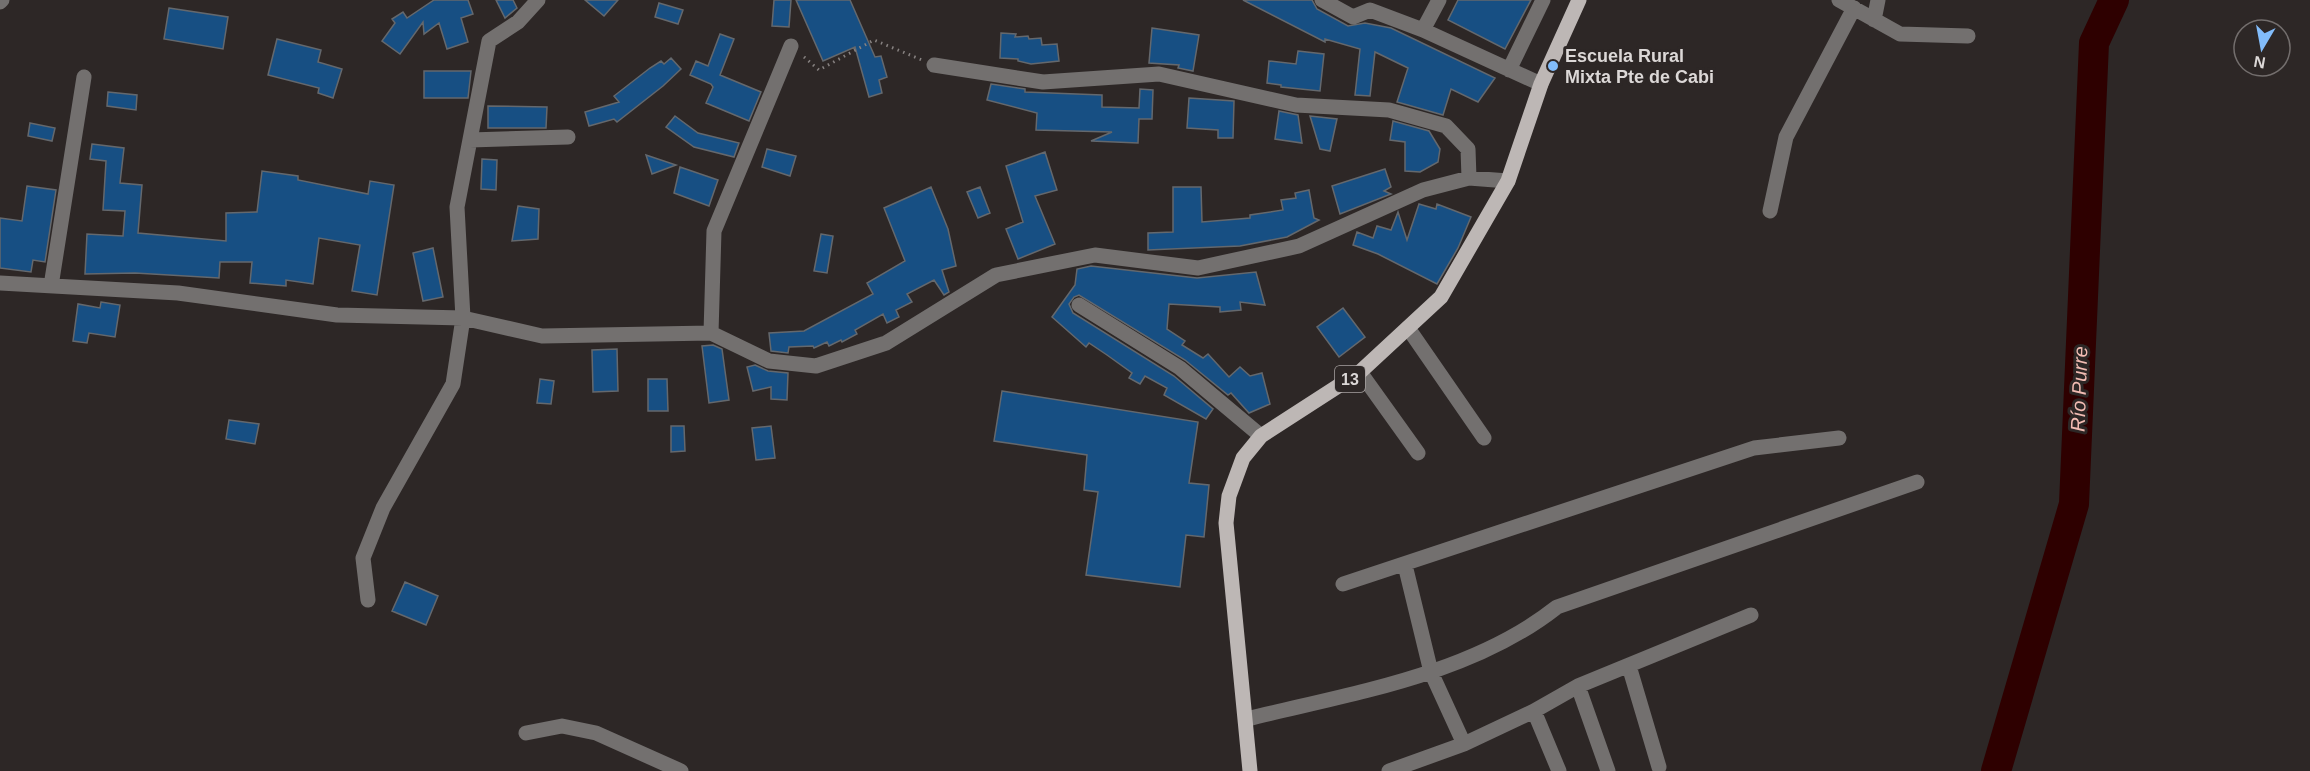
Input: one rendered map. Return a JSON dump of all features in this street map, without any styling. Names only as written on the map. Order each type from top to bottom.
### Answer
[{"type":"main road","name":"13","points":[[1250,771],[1247,719],[1226,523],[1229,496],[1243,458],[1261,436],[1360,372],[1441,297],[1508,181],[1541,84],[1579,0]]},
{"type":"street","points":[[368,600],[363,558],[383,508],[453,384],[463,318],[457,207],[489,41],[518,22],[538,0]]},
{"type":"street","points":[[1322,0],[1353,17],[1372,5],[1541,84]]},
{"type":"street","points":[[1423,30],[1439,0]]},
{"type":"street","points":[[1509,70],[1543,0]]},
{"type":"street","points":[[1839,0],[1900,34],[1968,36]]},
{"type":"street","points":[[1874,20],[1878,0]]},
{"type":"street","points":[[1770,211],[1786,136],[1854,8]]},
{"type":"street","points":[[711,333],[714,231],[791,46]]},
{"type":"street","points":[[934,65],[1043,82],[1159,74],[1296,105],[1389,110],[1446,126],[1468,149],[1469,178]]},
{"type":"street","points":[[51,286],[84,77]]},
{"type":"street","points":[[470,140],[568,137]]},
{"type":"street","points":[[0,283],[178,293],[337,315],[463,318],[542,336],[711,333],[769,361],[816,366],[886,343],[996,275],[1095,255],[1198,268],[1299,246],[1423,190],[1469,178],[1508,181]]},
{"type":"street","points":[[1079,305],[1180,368],[1261,436]]},
{"type":"street","points":[[1407,328],[1484,438]]},
{"type":"street","points":[[1360,372],[1418,453]]},
{"type":"street","points":[[1343,584],[1754,448],[1839,438]]},
{"type":"street","points":[[1247,719],[1431,672],[1530,629],[1557,607],[1917,482]]},
{"type":"street","points":[[1405,565],[1431,672],[1464,744]]},
{"type":"street","points":[[1389,771],[1464,744],[1533,711],[1578,686],[1751,615]]},
{"type":"street","points":[[1629,666],[1659,767]]},
{"type":"street","points":[[1578,686],[1608,771]]},
{"type":"street","points":[[1533,711],[1559,771]]},
{"type":"street","points":[[526,733],[562,726],[596,733],[681,771]]},
{"type":"path","points":[[791,46],[819,70],[874,40],[934,65]]},
{"type":"building","points":[[434,0],[468,0],[473,14],[461,18],[468,42],[447,49],[439,23],[424,34],[423,22],[400,54],[382,41],[395,23],[392,19],[403,12],[407,18]]},
{"type":"building","points":[[496,0],[513,0],[517,8],[505,18]]},
{"type":"building","points":[[585,0],[618,0],[604,16]]},
{"type":"building","points":[[774,0],[791,0],[789,27],[772,26]]},
{"type":"building","points":[[796,0],[850,0],[875,57],[881,56],[887,77],[879,80],[882,93],[869,97],[855,47],[823,61]]},
{"type":"building","points":[[1243,0],[1312,0],[1317,9],[1348,26],[1365,23],[1391,28],[1495,78],[1478,102],[1451,89],[1443,115],[1397,102],[1408,68],[1375,52],[1370,96],[1355,95],[1360,49],[1325,39],[1325,42]]},
{"type":"building","points":[[1458,0],[1531,0],[1505,49],[1448,20]]},
{"type":"building","points":[[659,3],[683,10],[678,24],[655,17]]},
{"type":"building","points":[[169,8],[228,17],[223,49],[164,39]]},
{"type":"building","points":[[1152,28],[1199,35],[1193,71],[1178,68],[1179,65],[1149,63]]},
{"type":"building","points":[[1001,33],[1016,34],[1015,37],[1028,36],[1029,39],[1041,38],[1042,45],[1057,44],[1059,61],[1031,64],[1018,61],[1018,59],[1000,58]]},
{"type":"building","points":[[720,34],[734,39],[720,75],[761,92],[749,121],[706,103],[713,87],[690,75],[696,61],[708,66]]},
{"type":"building","points":[[277,39],[321,50],[318,62],[342,69],[333,98],[318,93],[319,88],[268,75]]},
{"type":"building","points":[[1298,51],[1324,54],[1320,91],[1281,87],[1281,85],[1267,83],[1269,61],[1296,64]]},
{"type":"building","points":[[671,58],[681,69],[663,86],[617,122],[614,119],[589,126],[585,112],[619,102],[614,96],[650,68],[661,61],[664,64]]},
{"type":"building","points":[[424,71],[471,71],[468,98],[424,98]]},
{"type":"building","points":[[991,84],[1025,89],[1025,92],[1102,95],[1102,107],[1139,108],[1140,89],[1153,90],[1152,119],[1139,119],[1138,143],[1091,141],[1112,132],[1036,130],[1037,113],[987,100]]},
{"type":"building","points":[[108,92],[137,95],[136,110],[107,106]]},
{"type":"building","points":[[1189,98],[1234,101],[1233,138],[1218,138],[1218,130],[1187,128]]},
{"type":"building","points":[[488,106],[547,107],[546,128],[488,128]]},
{"type":"building","points":[[1279,111],[1298,115],[1302,143],[1275,139]]},
{"type":"building","points":[[675,116],[698,133],[739,143],[734,157],[694,147],[666,127]]},
{"type":"building","points":[[1310,116],[1337,119],[1330,151],[1320,149]]},
{"type":"building","points":[[1393,121],[1429,131],[1440,149],[1438,162],[1420,172],[1405,171],[1405,142],[1390,140]]},
{"type":"building","points":[[30,123],[55,128],[52,141],[28,136]]},
{"type":"building","points":[[92,144],[124,148],[120,183],[142,185],[138,233],[226,241],[226,213],[257,212],[262,171],[298,176],[298,180],[368,194],[370,181],[394,185],[377,295],[352,291],[360,245],[319,238],[313,284],[286,280],[286,286],[250,283],[252,262],[220,262],[219,278],[135,273],[85,274],[87,234],[123,236],[125,211],[103,210],[106,161],[90,159]]},
{"type":"building","points":[[767,149],[796,156],[790,176],[762,167]]},
{"type":"building","points":[[1045,152],[1057,190],[1035,196],[1055,244],[1018,259],[1006,229],[1023,222],[1006,166]]},
{"type":"building","points":[[646,155],[676,165],[652,174]]},
{"type":"building","points":[[482,159],[497,160],[496,190],[481,189]]},
{"type":"building","points":[[680,167],[718,180],[709,206],[674,193]]},
{"type":"building","points":[[1385,169],[1391,187],[1384,191],[1391,194],[1340,214],[1332,186]]},
{"type":"building","points":[[27,186],[56,190],[45,262],[33,260],[31,272],[0,268],[0,218],[22,221]]},
{"type":"building","points":[[931,187],[948,229],[956,266],[942,270],[949,292],[944,295],[934,280],[907,294],[912,302],[896,310],[899,317],[887,323],[883,314],[855,330],[857,334],[842,342],[841,340],[829,346],[827,342],[814,348],[813,346],[789,347],[788,353],[771,351],[769,333],[804,331],[873,294],[867,283],[905,261],[884,208]]},
{"type":"building","points":[[980,187],[990,213],[978,218],[967,192]]},
{"type":"building","points":[[1173,187],[1201,187],[1202,222],[1250,218],[1250,215],[1283,210],[1281,200],[1296,198],[1295,193],[1309,190],[1314,218],[1319,220],[1287,237],[1240,246],[1148,250],[1148,233],[1173,232]]},
{"type":"building","points":[[1419,204],[1436,209],[1437,204],[1471,217],[1458,248],[1437,284],[1378,254],[1353,245],[1357,232],[1373,238],[1377,226],[1391,230],[1398,212],[1407,240]]},
{"type":"building","points":[[518,206],[539,209],[538,239],[512,241]]},
{"type":"building","points":[[821,234],[833,236],[827,273],[814,271]]},
{"type":"building","points":[[433,248],[443,297],[423,301],[413,253]]},
{"type":"building","points":[[1091,266],[1197,278],[1256,272],[1265,305],[1240,302],[1241,310],[1220,312],[1220,307],[1169,304],[1167,329],[1185,341],[1182,345],[1203,358],[1208,354],[1229,377],[1240,367],[1250,376],[1262,373],[1270,404],[1249,413],[1231,393],[1228,395],[1185,360],[1079,295],[1074,297],[1069,304],[1073,313],[1174,376],[1213,409],[1206,419],[1164,395],[1167,388],[1145,376],[1140,384],[1129,378],[1132,373],[1107,355],[1089,343],[1086,347],[1052,317],[1075,285],[1077,269]]},
{"type":"building","points":[[101,302],[120,305],[115,337],[89,333],[87,343],[73,341],[78,304],[100,308]]},
{"type":"building","points":[[1343,308],[1365,337],[1339,357],[1317,327]]},
{"type":"building","points":[[713,345],[722,349],[729,400],[709,403],[702,346]]},
{"type":"building","points":[[617,349],[618,391],[593,392],[592,350]]},
{"type":"building","points":[[755,365],[768,371],[788,373],[787,400],[771,399],[771,387],[753,391],[747,367]]},
{"type":"building","points":[[540,379],[554,381],[551,404],[537,403]]},
{"type":"building","points":[[648,379],[667,379],[668,411],[648,411]]},
{"type":"building","points":[[1002,391],[1198,422],[1189,483],[1209,485],[1204,537],[1186,535],[1180,587],[1086,575],[1098,492],[1084,490],[1087,455],[994,441]]},
{"type":"building","points":[[229,420],[259,424],[255,444],[226,439]]},
{"type":"building","points":[[671,426],[684,426],[685,451],[671,452]]},
{"type":"building","points":[[771,426],[775,458],[756,460],[752,428]]},
{"type":"building","points":[[405,582],[438,596],[426,625],[392,611]]},
{"type":"waterway","name":"Río Purre","points":[[1996,771],[2074,504],[2094,43],[2114,0]]},
{"type":"place","name":"Escuela Rural Mixta Pte de Cabi","points":[[1553,66]]}]
